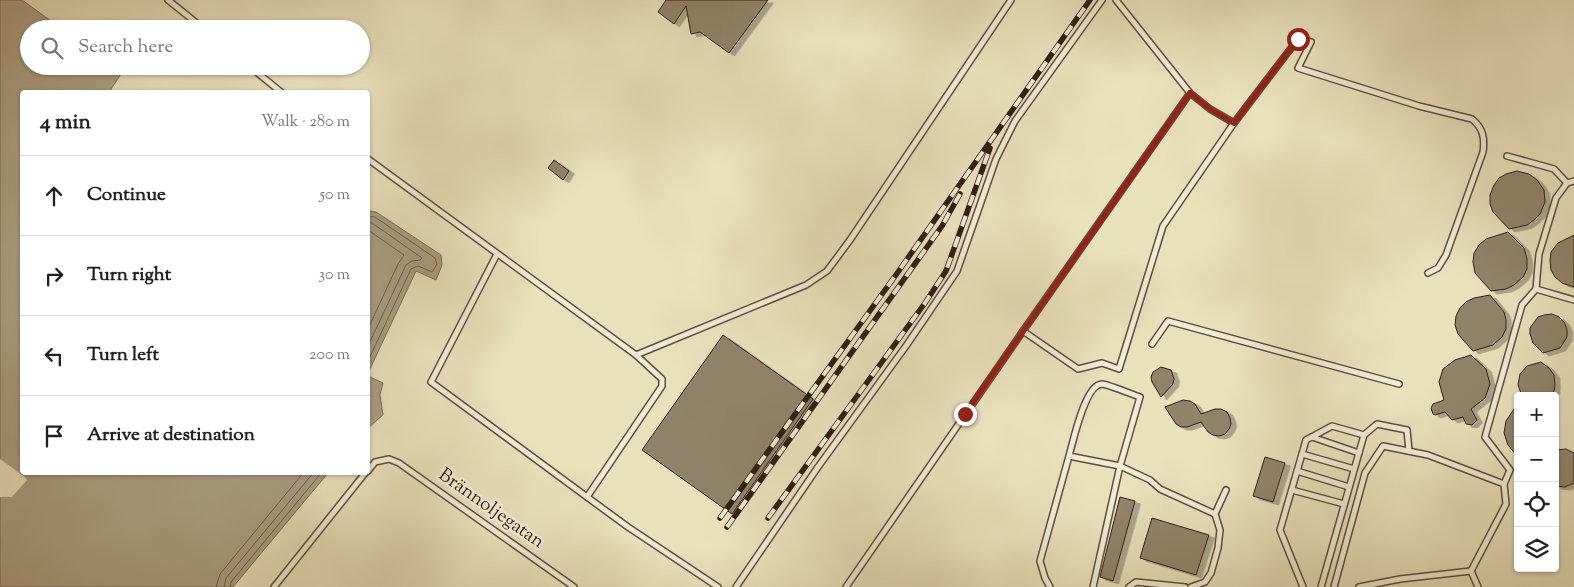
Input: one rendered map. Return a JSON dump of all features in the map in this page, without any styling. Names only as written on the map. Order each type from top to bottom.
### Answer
[{"type":"lane","points":[[168,0],[193,20]]},
{"type":"lane","points":[[636,355],[806,286],[827,271],[850,240],[1011,0]]},
{"type":"lane","points":[[736,587],[818,467],[906,346],[957,271],[996,158],[1015,121],[1102,0]]},
{"type":"lane","points":[[1116,0],[1190,93],[1210,109],[1234,123]]},
{"type":"lane","points":[[1024,331],[1078,369],[1102,363],[1119,369],[1163,226],[1234,123],[1298,39],[1311,42],[1298,68],[1419,106],[1472,119],[1478,123],[1482,130],[1484,140],[1482,152],[1446,255],[1438,268],[1428,273]]},
{"type":"lane","points":[[260,75],[278,90]]},
{"type":"lane","points":[[846,587],[1190,93]]},
{"type":"lane","points":[[1508,156],[1554,169],[1566,183]]},
{"type":"lane","points":[[370,160],[636,355],[662,379],[662,386],[587,496]]},
{"type":"lane","points":[[1470,571],[1506,504],[1504,484],[1510,470],[1486,437],[1522,305],[1536,289],[1539,254],[1556,198],[1566,183],[1574,182]]},
{"type":"lane","points":[[497,254],[431,382],[628,527],[718,587]]},
{"type":"lane","points":[[1536,289],[1574,300]]},
{"type":"lane","points":[[1152,344],[1168,321],[1399,384]]},
{"type":"lane","points":[[1050,587],[1040,561],[1087,397],[1094,387],[1102,384],[1140,397],[1120,466],[1093,587]]},
{"type":"lane","points":[[1321,587],[1364,435],[1377,424],[1407,430],[1409,451]]},
{"type":"lane","points":[[1302,587],[1280,530],[1306,440],[1332,426],[1364,435]]},
{"type":"lane","points":[[1312,437],[1359,453]]},
{"type":"lane","points":[[1334,587],[1365,473],[1384,446],[1428,455],[1504,484]]},
{"type":"lane","points":[[1302,454],[1354,469]]},
{"type":"lane","points":[[1069,456],[1120,466],[1150,480],[1160,489],[1216,514]]},
{"type":"lane","name":"Brännoljegatan","points":[[370,468],[374,462],[388,459],[399,463],[574,587]]},
{"type":"lane","points":[[1297,471],[1349,486]]},
{"type":"lane","points":[[274,587],[365,475]]},
{"type":"lane","points":[[1191,587],[1205,582],[1211,573],[1218,548],[1220,530],[1216,514],[1226,490]]},
{"type":"lane","points":[[1292,490],[1344,504]]},
{"type":"lane","points":[[1359,587],[1400,579],[1470,571]]},
{"type":"lane","points":[[1470,571],[1478,587]]},
{"type":"lane","points":[[1129,587],[1136,582],[1185,587]]},
{"type":"water","points":[[0,0],[22,0],[50,20],[20,20],[20,75],[120,75],[110,90],[20,90],[20,475],[326,475],[233,587],[0,587]]},
{"type":"water","points":[[370,211],[376,212],[441,255],[442,265],[436,280],[416,271],[370,369]]},
{"type":"water","points":[[370,377],[383,383],[380,395],[383,415],[370,426]]},
{"type":"pier","points":[[0,459],[27,480],[12,497],[0,497]]},
{"type":"building","points":[[666,0],[768,0],[729,53],[700,32],[691,34],[686,6],[674,24],[658,12]]},
{"type":"building","points":[[554,160],[569,171],[563,180],[548,168]]},
{"type":"building","points":[[1517,171],[1529,174],[1537,180],[1544,190],[1545,202],[1540,214],[1534,220],[1527,225],[1509,229],[1493,212],[1490,204],[1490,195],[1499,178]]},
{"type":"building","points":[[1508,232],[1524,248],[1527,269],[1523,277],[1514,285],[1506,289],[1491,291],[1475,273],[1474,253],[1486,239]]},
{"type":"building","points":[[1574,235],[1574,287],[1562,283],[1555,277],[1551,270],[1550,260],[1551,252],[1558,243]]},
{"type":"building","points":[[1490,295],[1504,312],[1506,329],[1502,337],[1493,345],[1473,351],[1458,334],[1455,325],[1456,316],[1466,302],[1474,298]]},
{"type":"building","points":[[1552,314],[1564,322],[1567,329],[1567,337],[1560,348],[1543,353],[1533,343],[1530,328],[1538,317]]},
{"type":"building","points":[[723,335],[813,399],[732,514],[642,450]]},
{"type":"building","points":[[1471,355],[1486,369],[1490,384],[1485,398],[1471,409],[1477,420],[1472,425],[1466,424],[1463,417],[1452,420],[1445,412],[1433,414],[1431,408],[1433,404],[1444,400],[1439,382],[1443,369],[1455,360]]},
{"type":"building","points":[[1541,362],[1549,368],[1554,375],[1553,392],[1521,392],[1518,385],[1520,374],[1527,366]]},
{"type":"building","points":[[1161,367],[1171,370],[1174,379],[1173,384],[1161,397],[1151,377],[1153,372]]},
{"type":"building","points":[[1183,400],[1195,404],[1201,414],[1215,409],[1227,412],[1231,424],[1229,429],[1225,434],[1219,436],[1208,432],[1201,422],[1187,427],[1181,427],[1176,424],[1165,407]]},
{"type":"building","points":[[1514,409],[1514,452],[1508,445],[1504,433],[1506,421]]},
{"type":"building","points":[[1566,449],[1574,453],[1574,483],[1565,487],[1559,486],[1559,450]]},
{"type":"building","points":[[1265,457],[1285,463],[1273,502],[1253,496]]},
{"type":"building","points":[[1120,497],[1135,501],[1113,581],[1100,577]]},
{"type":"building","points":[[1152,518],[1209,535],[1196,575],[1140,558]]},
{"type":"railway","points":[[720,518],[898,272],[1090,0]]},
{"type":"railway","points":[[768,518],[925,303],[946,271],[990,148]]},
{"type":"railway","points":[[727,527],[942,226],[960,194]]},
{"type":"route","points":[[965,414],[1190,93],[1210,109],[1234,123],[1298,39]]}]
